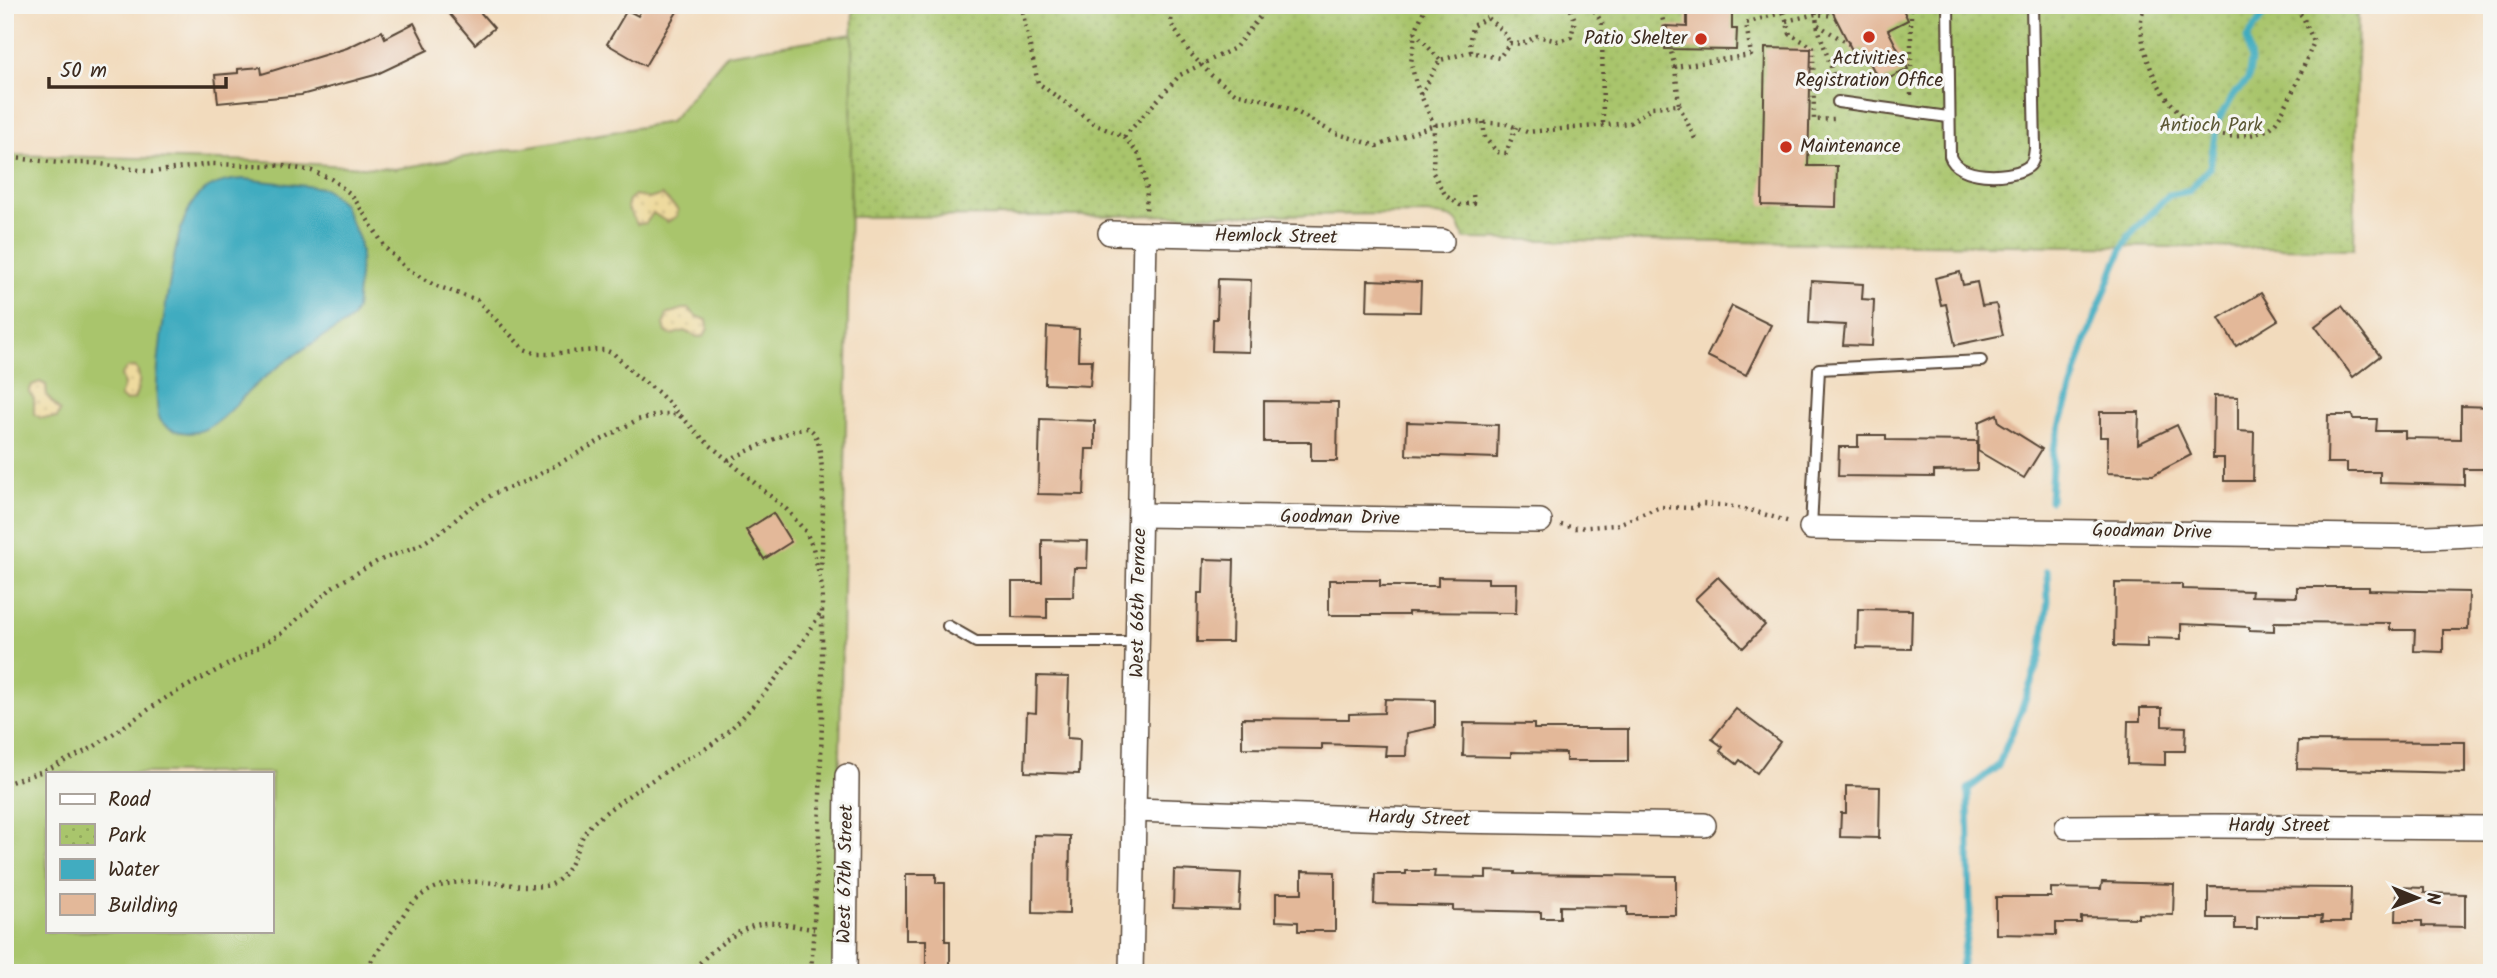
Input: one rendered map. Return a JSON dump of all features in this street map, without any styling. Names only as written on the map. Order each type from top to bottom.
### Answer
[{"type":"street","name":"Hemlock Street","points":[[1110,233],[1442,241]]},
{"type":"street","name":"West 66th Terrace","points":[[1131,973],[1145,234]]},
{"type":"street","name":"Goodman Drive","points":[[1141,515],[1540,520]]},
{"type":"street","name":"Goodman Drive","points":[[1811,528],[2427,537],[2492,534]]},
{"type":"street","name":"West 67th Street","points":[[845,973],[847,776]]},
{"type":"street","name":"Hardy Street","points":[[1134,810],[1448,821],[1704,825]]},
{"type":"street","name":"Hardy Street","points":[[2067,827],[2215,825],[2492,828]]},
{"type":"lane","points":[[1948,5],[1948,117],[1951,162],[1968,172],[1999,174],[2027,168],[2033,162],[2032,5]]},
{"type":"lane","points":[[1838,102],[1948,117]]},
{"type":"lane","points":[[1811,528],[1819,369],[1981,361]]},
{"type":"lane","points":[[948,626],[976,642],[1138,642]]},
{"type":"path","points":[[1021,5],[1038,83],[1096,125],[1124,137],[1140,156],[1147,189],[1145,234]]},
{"type":"path","points":[[1172,5],[1171,24],[1190,53],[1211,75],[1235,93],[1269,101],[1295,111],[1332,132],[1377,146],[1434,125],[1483,122],[1507,124],[1527,132],[1602,123],[1630,123],[1652,107],[1679,106]]},
{"type":"path","points":[[1124,137],[1180,75],[1235,48],[1269,5]]},
{"type":"path","points":[[1426,5],[1415,32],[1411,62],[1434,125],[1433,173],[1446,196],[1460,205],[1474,203],[1473,194]]},
{"type":"path","points":[[1488,5],[1488,18],[1503,31],[1510,43]]},
{"type":"path","points":[[1510,43],[1521,44],[1537,36],[1558,41],[1571,37],[1575,20],[1569,5]]},
{"type":"path","points":[[1591,5],[1602,23],[1602,123]]},
{"type":"path","points":[[1659,5],[1675,67],[1679,106],[1696,141]]},
{"type":"path","points":[[1815,5],[1817,25],[1838,82]]},
{"type":"path","points":[[1907,111],[1912,81],[1911,5]]},
{"type":"path","points":[[2144,5],[2140,24],[2147,58],[2160,89],[2186,119],[2205,131],[2231,136],[2253,135],[2272,127],[2294,88],[2314,42],[2303,17],[2292,5]]},
{"type":"path","points":[[1675,67],[1751,55],[1745,23],[1783,8],[1790,34],[1813,47],[1814,120],[1838,119]]},
{"type":"path","points":[[1786,21],[1816,15],[1835,16]]},
{"type":"path","points":[[1471,52],[1472,26],[1488,18]]},
{"type":"path","points":[[1817,25],[1849,44]]},
{"type":"path","points":[[1415,32],[1440,60]]},
{"type":"path","points":[[1421,95],[1440,60],[1471,52],[1499,58],[1510,43]]},
{"type":"path","points":[[1483,122],[1485,138],[1497,152],[1506,153],[1516,127]]},
{"type":"path","points":[[5,157],[59,163],[94,163],[152,172],[230,163],[283,166],[312,171],[331,179],[352,195],[397,261],[434,285],[477,300],[524,349],[537,354],[605,350],[614,354],[685,418],[705,440],[798,522],[813,548],[821,582]]},
{"type":"path","points":[[5,784],[46,770],[92,748],[167,697],[244,656],[282,632],[334,586],[378,561],[420,545],[468,509],[495,493],[531,479],[636,420],[662,414],[675,414],[685,418]]},
{"type":"path","points":[[728,460],[802,428],[807,428],[817,437],[822,478],[822,718],[811,973]]},
{"type":"path","points":[[1540,520],[1576,528],[1616,525],[1660,507],[1692,509],[1701,504],[1750,510],[1811,528]]},
{"type":"path","points":[[363,973],[408,908],[428,890],[463,881],[545,886],[562,877],[568,870],[580,840],[593,823],[681,762],[715,742],[738,719],[778,676],[808,635],[822,609]]},
{"type":"path","points":[[690,973],[732,936],[750,927],[775,923],[814,929]]},
{"type":"green space","name":"Antioch Park","points":[[853,5],[2358,5],[2354,249],[1464,239],[1455,220],[1446,216],[1425,214],[850,217]]},
{"type":"green space","points":[[853,34],[836,973],[5,973],[5,155],[264,161],[395,169],[670,122],[727,54]]},
{"type":"sand","points":[[635,195],[649,199],[662,195],[678,210],[677,216],[667,222],[653,213],[646,223],[637,224],[627,207],[629,200]]},
{"type":"sand","points":[[689,309],[696,316],[707,320],[708,328],[704,336],[698,337],[684,331],[671,335],[666,332],[664,324],[667,314]]},
{"type":"sand","points":[[135,367],[139,375],[138,387],[134,399],[126,401],[120,397],[124,385],[121,375],[127,368]]},
{"type":"sand","points":[[40,382],[46,385],[47,396],[60,411],[57,418],[41,418],[34,414],[34,399],[29,392],[32,385]]},
{"type":"water","points":[[244,179],[324,188],[342,203],[359,239],[361,254],[356,310],[345,324],[264,378],[215,423],[198,432],[178,431],[161,421],[157,408],[157,387],[167,298],[180,232],[191,206],[201,193],[230,180]]},
{"type":"building","points":[[442,5],[474,5],[494,28],[475,44]]},
{"type":"building","points":[[644,5],[681,5],[645,66],[607,44],[627,10],[638,16]]},
{"type":"building","name":"Patio Shelter","points":[[1687,5],[1732,5],[1732,29],[1737,29],[1736,50],[1665,49],[1667,26],[1687,27]]},
{"type":"building","name":"Activities Registration Office","points":[[1829,5],[1901,5],[1908,20],[1888,30],[1908,69],[1880,83],[1863,49],[1854,54]]},
{"type":"building","points":[[414,23],[428,50],[375,75],[301,95],[218,103],[215,75],[261,67],[262,74],[347,48],[382,31],[385,38]]},
{"type":"building","name":"Maintenance","points":[[1765,48],[1811,49],[1808,166],[1837,166],[1836,207],[1762,205]]},
{"type":"building","points":[[1960,272],[1963,285],[1977,282],[1982,306],[1996,304],[2003,335],[1955,345],[1946,304],[1941,305],[1935,278]]},
{"type":"building","points":[[1218,279],[1251,280],[1249,352],[1212,351],[1213,319],[1217,319]]},
{"type":"building","points":[[1368,280],[1421,282],[1420,312],[1367,311]]},
{"type":"building","points":[[1811,281],[1863,284],[1862,299],[1874,300],[1872,346],[1843,345],[1845,325],[1809,323]]},
{"type":"building","points":[[2261,293],[2278,320],[2236,346],[2219,318]]},
{"type":"building","points":[[1732,306],[1771,325],[1746,375],[1707,356]]},
{"type":"building","points":[[2342,306],[2380,356],[2353,377],[2315,326]]},
{"type":"building","points":[[1047,327],[1079,329],[1078,360],[1092,360],[1090,386],[1045,384]]},
{"type":"building","points":[[2214,396],[2238,397],[2238,431],[2254,432],[2253,481],[2224,481],[2224,458],[2213,458]]},
{"type":"building","points":[[1264,401],[1338,402],[1337,461],[1311,461],[1311,442],[1264,442]]},
{"type":"building","points":[[2461,406],[2492,407],[2492,465],[2487,465],[2487,469],[2464,469],[2464,485],[2380,483],[2380,472],[2347,472],[2347,463],[2327,463],[2328,415],[2377,419],[2376,431],[2405,431],[2405,438],[2461,439]]},
{"type":"building","points":[[2100,412],[2139,412],[2138,444],[2177,425],[2191,455],[2153,475],[2107,473],[2108,437],[2100,437]]},
{"type":"building","points":[[1997,414],[1999,422],[2042,449],[2024,478],[1978,451],[1979,422]]},
{"type":"building","points":[[1040,419],[1095,421],[1095,449],[1086,449],[1084,495],[1038,494]]},
{"type":"building","points":[[1407,422],[1498,425],[1497,458],[1406,455]]},
{"type":"building","points":[[1858,435],[1886,435],[1886,440],[1977,441],[1977,470],[1934,471],[1934,477],[1838,476],[1839,447],[1858,447]]},
{"type":"building","points":[[773,513],[791,542],[764,559],[746,530]]},
{"type":"building","points":[[1042,540],[1088,541],[1087,568],[1074,568],[1073,597],[1047,597],[1047,618],[1012,617],[1012,582],[1042,582]]},
{"type":"building","points":[[1204,559],[1234,560],[1232,642],[1197,642],[1198,593],[1203,593]]},
{"type":"building","points":[[1438,577],[1488,578],[1488,583],[1517,583],[1516,613],[1408,612],[1408,615],[1329,615],[1329,580],[1380,580],[1380,586],[1438,586]]},
{"type":"building","points":[[1718,577],[1765,625],[1743,648],[1695,599]]},
{"type":"building","points":[[2115,583],[2182,584],[2182,589],[2252,591],[2251,596],[2297,597],[2297,587],[2469,592],[2468,630],[2443,630],[2443,652],[2414,651],[2415,630],[2390,630],[2390,623],[2274,622],[2274,631],[2249,630],[2249,627],[2181,624],[2181,639],[2147,638],[2147,647],[2114,646]]},
{"type":"building","points":[[1858,609],[1912,610],[1911,649],[1857,648]]},
{"type":"building","points":[[1037,676],[1069,677],[1067,738],[1080,739],[1079,774],[1025,772],[1027,712],[1036,713]]},
{"type":"building","points":[[1385,699],[1435,700],[1435,727],[1407,733],[1406,756],[1385,756],[1386,746],[1322,744],[1322,749],[1242,748],[1242,718],[1349,719],[1349,714],[1384,713]]},
{"type":"building","points":[[2140,708],[2162,708],[2162,726],[2186,727],[2185,751],[2165,751],[2165,765],[2127,764],[2128,721],[2140,721]]},
{"type":"building","points":[[1736,709],[1780,742],[1757,773],[1740,760],[1737,764],[1720,751],[1723,747],[1712,739]]},
{"type":"building","points":[[1464,723],[1534,724],[1534,729],[1628,729],[1628,761],[1566,761],[1566,753],[1511,752],[1511,757],[1463,756]]},
{"type":"building","points":[[2298,741],[2465,742],[2465,773],[2297,769]]},
{"type":"building","points":[[1846,786],[1880,787],[1879,838],[1840,837],[1841,813],[1846,813]]},
{"type":"building","points":[[1034,835],[1070,836],[1069,914],[1033,913]]},
{"type":"building","points":[[1174,870],[1241,873],[1239,910],[1173,908]]},
{"type":"building","points":[[1302,871],[1335,872],[1335,931],[1298,931],[1298,922],[1276,921],[1276,893],[1302,893]]},
{"type":"building","points":[[1406,871],[1435,871],[1434,877],[1486,878],[1486,871],[1515,874],[1676,876],[1676,915],[1627,915],[1627,907],[1560,906],[1560,918],[1541,918],[1541,912],[1453,910],[1453,906],[1374,904],[1375,874],[1406,874]]},
{"type":"building","points":[[906,874],[936,874],[936,883],[945,883],[945,941],[950,941],[950,966],[926,966],[926,940],[906,940]]},
{"type":"building","points":[[2102,882],[2174,884],[2173,915],[2138,914],[2138,918],[2081,917],[2081,923],[2056,923],[2056,935],[1996,934],[1996,897],[2051,897],[2051,888],[2101,889]]},
{"type":"building","points":[[2208,887],[2351,888],[2350,922],[2321,922],[2322,916],[2257,916],[2257,929],[2235,929],[2235,918],[2208,918]]},
{"type":"building","points":[[2397,887],[2424,888],[2424,893],[2465,894],[2465,927],[2422,926],[2422,921],[2396,921]]},
{"type":"waterway","points":[[2050,500],[2053,450],[2086,340],[2116,263],[2129,236],[2160,204],[2169,195],[2189,191],[2210,167],[2217,122],[2235,93],[2248,80],[2251,61],[2247,38],[2264,14]]},
{"type":"waterway","points":[[1960,973],[1970,916],[1968,789],[1998,766],[2021,711],[2041,654],[2048,601],[2047,571]]},
{"type":"place","name":"Activities Registration Office","points":[[1869,37]]},
{"type":"place","name":"Patio Shelter","points":[[1701,39]]},
{"type":"place","name":"Maintenance","points":[[1786,147]]}]
